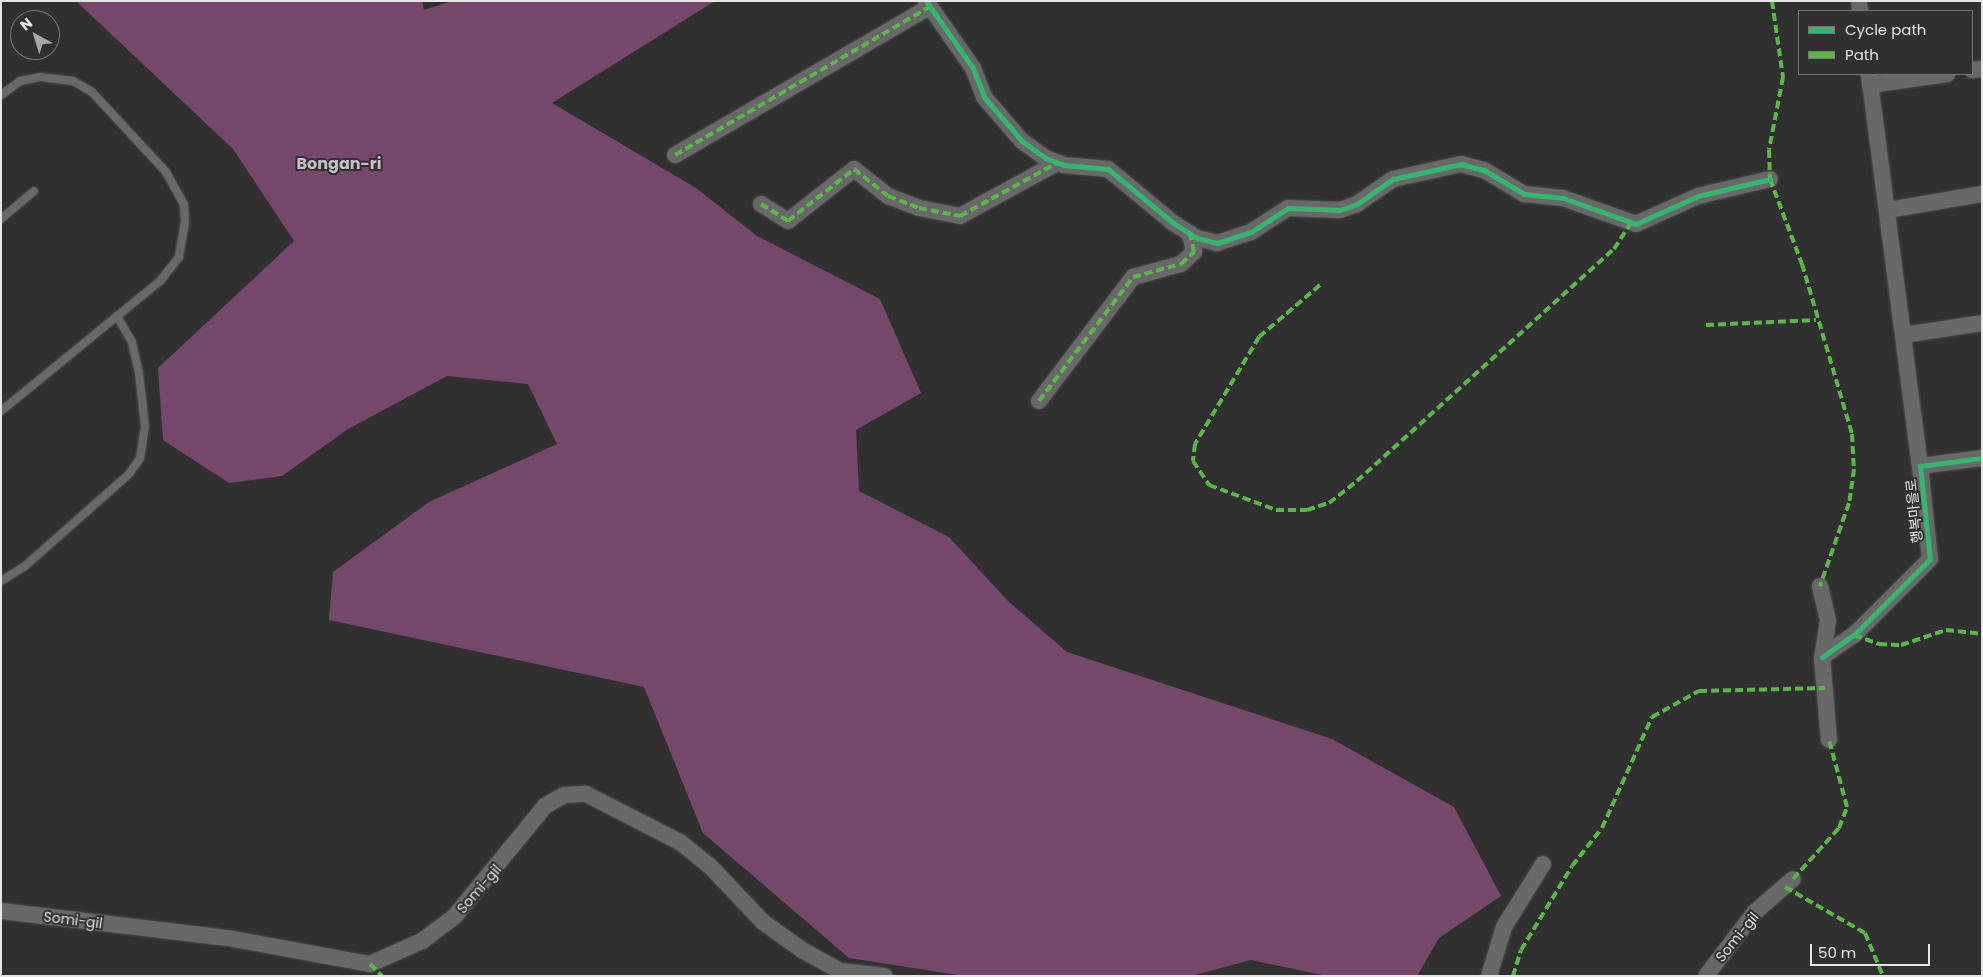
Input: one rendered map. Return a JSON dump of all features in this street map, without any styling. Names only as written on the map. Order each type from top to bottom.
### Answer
[{"type":"street","points":[[676,155],[928,4],[973,68],[997,116],[1022,141],[1057,163],[1108,169],[1190,233],[1216,242],[1234,239],[1288,208],[1340,210],[1357,204],[1393,179],[1461,164],[1484,170],[1524,194],[1563,198],[1636,224],[1698,196],[1770,179]]},
{"type":"street","points":[[1920,466],[1870,79],[1932,75]]},
{"type":"street","points":[[761,204],[788,221],[854,168],[888,196],[919,208],[960,216],[1057,163]]},
{"type":"street","points":[[1888,210],[1982,194]]},
{"type":"street","points":[[1040,401],[1133,277],[1181,264],[1194,252],[1190,233]]},
{"type":"street","points":[[1904,335],[1982,323]]},
{"type":"street","name":"행복마을로","points":[[1822,657],[1854,635],[1930,559],[1920,466],[1982,458]]},
{"type":"street","points":[[1820,586],[1828,621],[1822,657],[1830,740]]},
{"type":"street","name":"Somi-gil","points":[[1,911],[228,938],[370,964],[422,941],[456,916],[484,887],[545,806],[564,795],[586,794],[680,842],[710,866],[763,922],[802,950],[840,971],[885,976]]},
{"type":"street","points":[[1489,976],[1504,926],[1544,864]]},
{"type":"street","name":"Somi-gil","points":[[1706,976],[1755,912],[1792,879]]},
{"type":"lane","points":[[1,95],[20,81],[40,77],[73,81],[92,92],[146,146],[184,204],[185,241],[180,257],[160,281],[1,411]]},
{"type":"lane","points":[[1,220],[34,191]]},
{"type":"lane","points":[[1,581],[25,566],[129,474],[140,458],[144,426],[140,373],[132,342],[117,316]]},
{"type":"shaded area","points":[[76,1],[422,1],[424,10],[452,1],[715,1],[552,103],[696,188],[757,236],[880,299],[921,393],[856,430],[859,491],[949,537],[1008,601],[1067,652],[1332,739],[1454,807],[1501,896],[1439,938],[1417,976],[1327,976],[1251,960],[1191,976],[964,976],[849,958],[703,833],[644,687],[329,620],[333,572],[429,502],[557,444],[528,384],[447,376],[348,429],[282,476],[229,483],[163,440],[158,368],[294,241],[233,149]]},
{"type":"marked path","points":[[1772,1],[1783,77],[1769,150],[1770,179],[1802,264],[1852,434],[1854,469],[1849,503],[1820,586]]},
{"type":"marked path","points":[[675,155],[929,7]]},
{"type":"marked path","points":[[761,204],[788,221],[854,169],[888,196],[919,208],[960,216],[1057,163]]},
{"type":"marked path","points":[[1320,285],[1259,337],[1195,444],[1193,461],[1209,485],[1276,510],[1307,510],[1329,503],[1357,481],[1614,249],[1631,223]]},
{"type":"marked path","points":[[1039,401],[1133,277],[1181,264],[1194,252],[1190,233]]},
{"type":"marked path","points":[[1706,325],[1816,320]]},
{"type":"marked path","points":[[1854,635],[1879,644],[1901,645],[1946,630],[1982,634]]},
{"type":"marked path","points":[[1513,976],[1521,950],[1572,866],[1602,828],[1652,717],[1699,691],[1825,688]]},
{"type":"marked path","points":[[1793,879],[1839,828],[1847,807],[1829,740]]},
{"type":"marked path","points":[[1785,887],[1865,933],[1883,976]]},
{"type":"marked path","points":[[370,964],[382,976]]},
{"type":"cycle path","points":[[926,1],[973,68],[984,97],[1022,141],[1045,158],[1064,165],[1108,169],[1172,222],[1197,238],[1217,243],[1251,232],[1288,208],[1340,210],[1357,204],[1393,179],[1461,164],[1484,170],[1524,194],[1563,198],[1636,224],[1698,196],[1770,179]]},
{"type":"cycle path","points":[[1822,657],[1854,635],[1930,559],[1920,466],[1982,458]]},
{"type":"district","name":"Bongan-ri","points":[[339,164]]}]
